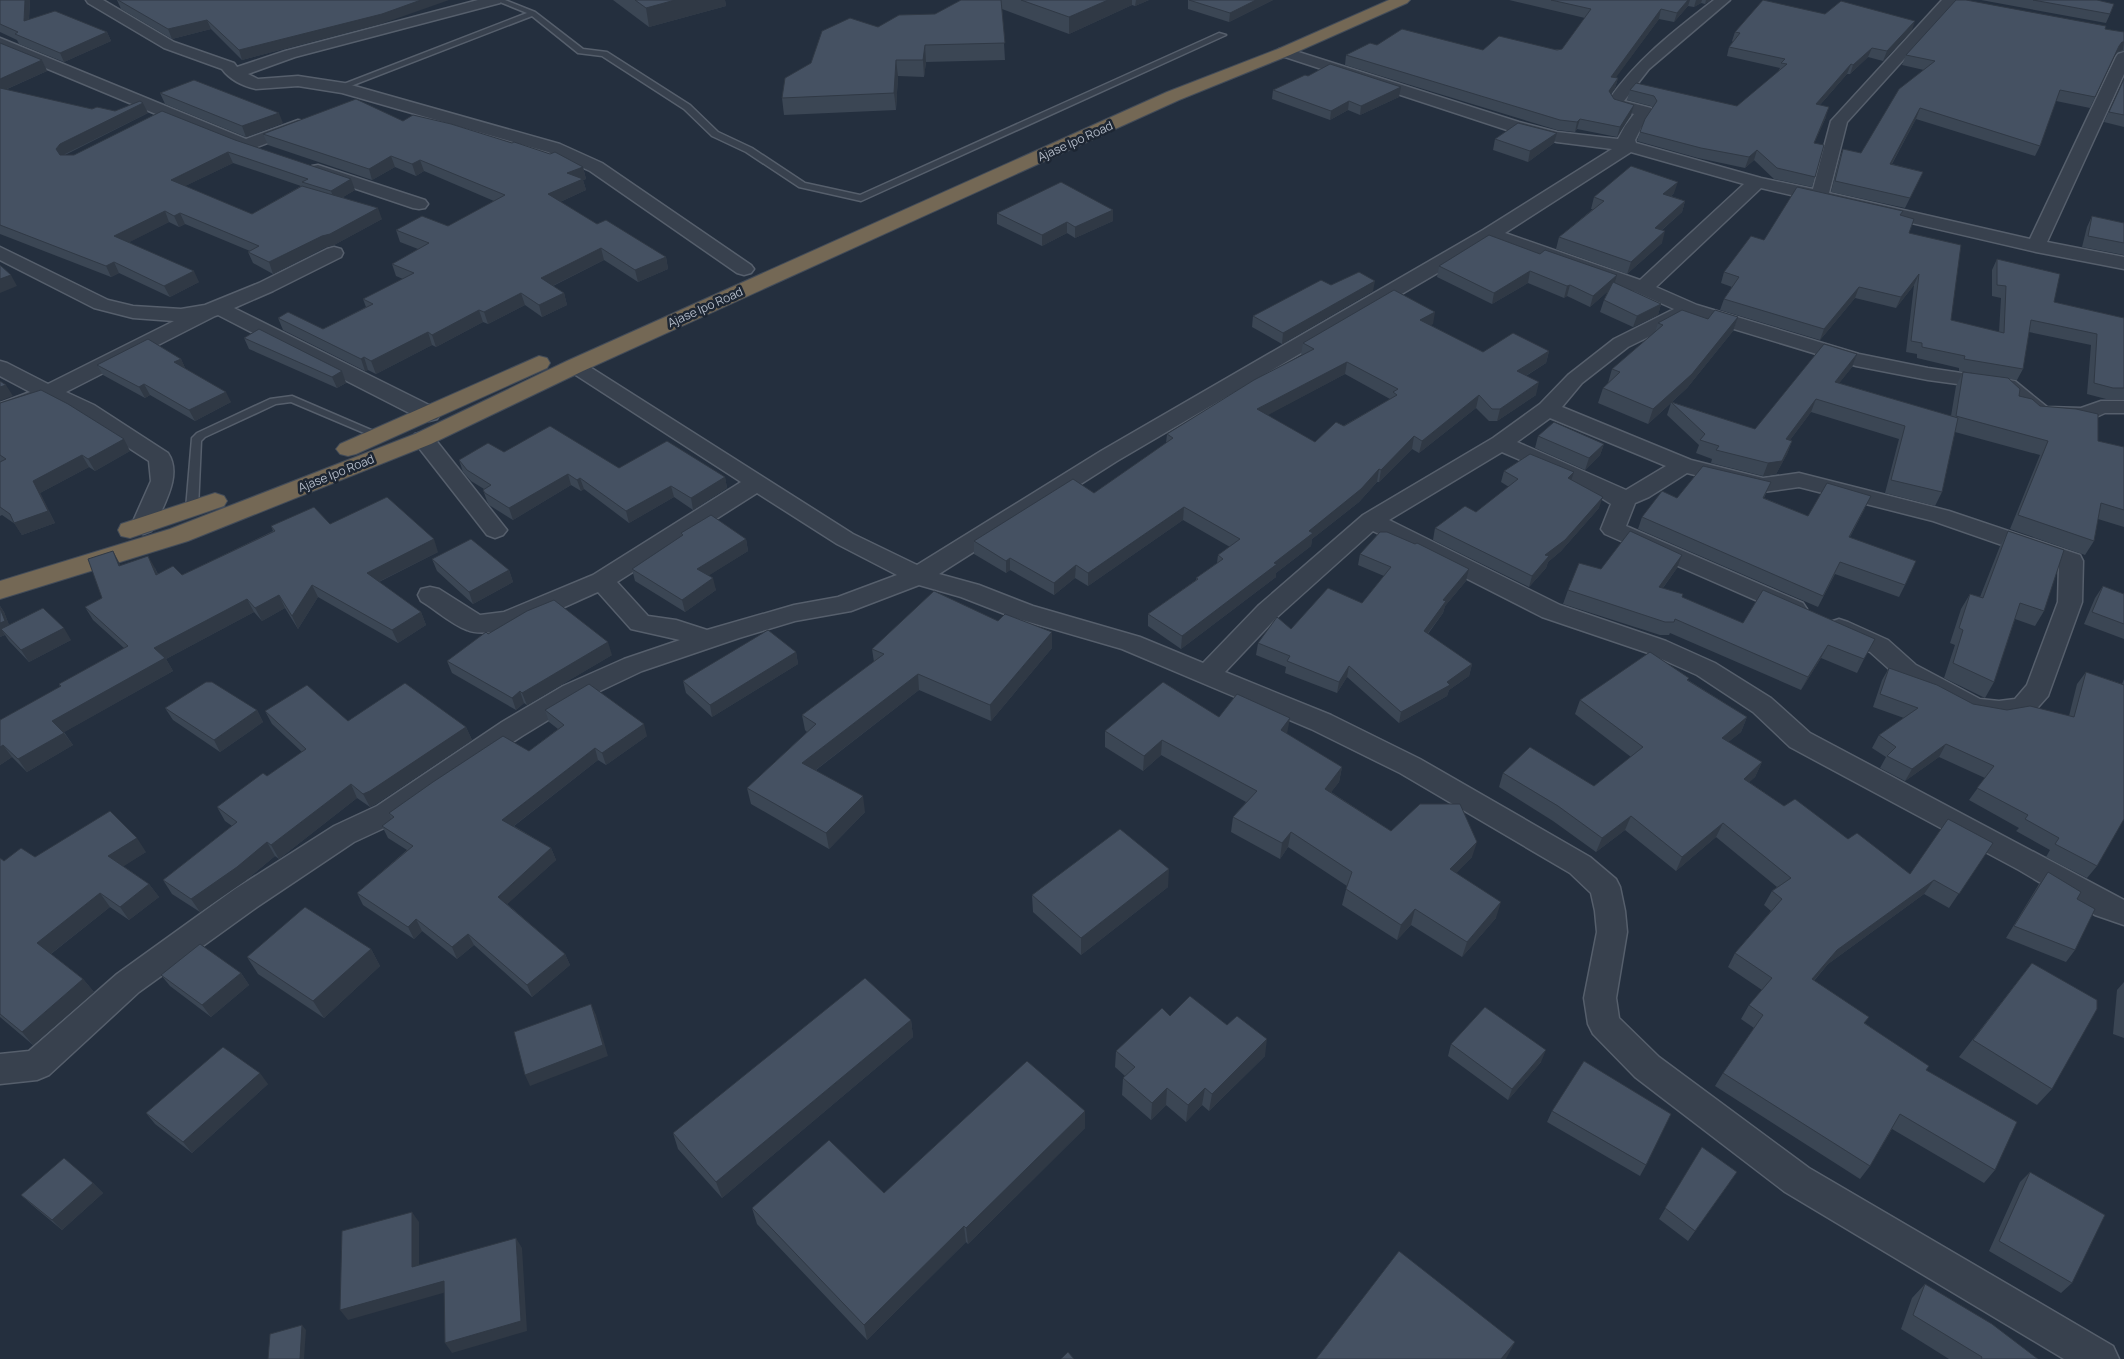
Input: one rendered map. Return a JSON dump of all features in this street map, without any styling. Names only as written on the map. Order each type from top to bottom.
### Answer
[{"type":"highway","name":"Ajase Ipo Road","points":[[0,571],[54,556],[192,509],[380,436],[744,269],[1361,0]]},
{"type":"highway","name":"Ajase Ipo Road","points":[[0,590],[179,534],[423,439],[574,366],[1164,100],[1284,52],[1402,0]]},
{"type":"street","points":[[234,74],[290,54],[496,0]]},
{"type":"street","points":[[1629,146],[1626,140],[1633,126],[1645,112],[1619,105],[1616,101],[1643,66],[1672,40],[1723,0]]},
{"type":"street","points":[[97,3],[125,1]]},
{"type":"street","points":[[1820,195],[1839,121],[1952,1]]},
{"type":"street","points":[[97,3],[169,45],[228,66],[234,74],[256,84],[298,80],[340,87],[554,148],[596,167],[744,269]]},
{"type":"street","points":[[0,43],[165,113],[273,154]]},
{"type":"street","points":[[1284,52],[1513,126],[1557,137],[1629,146],[1757,182],[2036,246],[2124,263]]},
{"type":"street","points":[[2036,246],[2124,57]]},
{"type":"street","points":[[346,107],[374,96]]},
{"type":"street","points":[[148,122],[165,113]]},
{"type":"street","points":[[246,145],[310,120]]},
{"type":"street","points":[[0,1069],[37,1065],[128,984],[246,898],[344,834],[387,814],[512,729],[572,693],[640,663],[708,640],[794,613],[842,605],[918,576],[1109,456],[1490,234],[1629,146]]},
{"type":"street","points":[[300,164],[419,204]]},
{"type":"street","points":[[1643,288],[1757,182]]},
{"type":"street","points":[[1490,234],[1643,288],[1690,308],[1757,331],[1856,360],[1928,374],[2008,385],[2041,413],[2085,415],[2101,407],[2124,407]]},
{"type":"street","points":[[0,253],[101,304],[133,312],[181,315],[221,309],[429,414]]},
{"type":"street","points":[[0,410],[49,392],[209,311],[266,287],[334,253]]},
{"type":"street","points":[[1208,674],[1267,612],[1371,520],[1501,443],[1548,409],[1575,379],[1621,343],[1690,308]]},
{"type":"street","points":[[574,366],[845,539],[918,576],[970,591],[1024,612],[1131,643],[1321,722],[1410,766],[1580,865],[1605,887],[1610,911],[1612,932],[1600,998],[1604,1024],[1647,1067],[1797,1180],[2100,1359]]},
{"type":"street","points":[[0,367],[32,386],[86,410],[160,458],[162,481],[143,526]]},
{"type":"street","points":[[1548,409],[1683,465],[1763,486],[1799,480],[1941,516],[2071,560],[2070,602],[2039,689],[2023,707],[1999,711],[1975,708],[1907,671],[1879,646],[1613,529],[1624,502],[1595,484]]},
{"type":"street","points":[[423,439],[495,530]]},
{"type":"street","points":[[1501,443],[1626,498],[1641,492],[1683,465]]},
{"type":"street","points":[[430,595],[475,624],[494,623],[511,619],[602,581],[756,483]]},
{"type":"street","points":[[1371,520],[1551,611],[1657,647],[1706,669],[1762,705],[1800,740],[2106,906],[2124,913]]},
{"type":"street","points":[[602,581],[640,623],[676,629],[708,640]]},
{"type":"street","points":[[640,623],[640,663]]},
{"type":"lane","points":[[496,0],[533,13],[581,50],[604,54],[687,107],[714,134],[749,150],[802,185],[860,198],[1222,35]]},
{"type":"lane","points":[[340,87],[533,13]]},
{"type":"lane","points":[[192,509],[196,440],[201,435],[274,401],[292,399],[380,436]]},
{"type":"building","points":[[0,0],[25,0],[24,21],[55,11],[107,32],[60,53],[15,34],[18,32],[0,24]]},
{"type":"building","points":[[118,0],[421,0],[382,14],[239,50],[207,20],[168,29]]},
{"type":"building","points":[[635,0],[675,0],[646,8]]},
{"type":"building","points":[[961,0],[1001,0],[1005,43],[925,45],[923,60],[896,60],[894,93],[782,98],[785,78],[811,63],[822,31],[850,18],[878,27],[899,15],[935,14]]},
{"type":"building","points":[[1021,0],[1108,0],[1069,17]]},
{"type":"building","points":[[1189,0],[1256,0],[1230,13]]},
{"type":"building","points":[[1551,0],[1688,0],[1677,13],[1661,9],[1611,77],[1618,78],[1609,91],[1614,99],[1634,105],[1620,127],[1580,119],[1577,122],[1560,120],[1346,55],[1370,43],[1377,45],[1402,29],[1483,50],[1499,36],[1557,50],[1562,49],[1591,9]]},
{"type":"building","points":[[1763,0],[1825,14],[1841,1],[1915,21],[1887,51],[1872,48],[1853,65],[1851,64],[1816,104],[1829,107],[1814,143],[1824,145],[1815,177],[1777,168],[1757,150],[1749,157],[1701,148],[1640,132],[1645,119],[1657,101],[1654,96],[1630,90],[1636,83],[1737,106],[1787,64],[1781,63],[1785,59],[1729,47],[1740,33],[1735,32]]},
{"type":"building","points":[[1956,0],[1966,0],[2106,26],[2105,29],[2124,32],[2124,42],[2119,46],[2095,97],[2060,90],[2040,146],[1920,108],[1890,164],[1923,172],[1910,198],[1835,181],[1843,149],[1861,153],[1899,89],[1935,61],[1906,55]]},
{"type":"building","points":[[2033,0],[2097,0],[2114,4],[2110,14]]},
{"type":"building","points":[[0,43],[42,60],[0,79]]},
{"type":"building","points":[[1330,64],[1401,87],[1361,106],[1349,101],[1331,111],[1273,90],[1305,75],[1308,76]]},
{"type":"building","points":[[2124,79],[2124,115],[2109,112]]},
{"type":"building","points":[[194,80],[279,113],[242,126],[160,93]]},
{"type":"building","points":[[0,88],[92,109],[97,107],[115,111],[140,101],[143,103],[60,144],[56,149],[60,155],[74,155],[162,111],[235,140],[351,179],[331,191],[302,182],[308,179],[228,152],[171,180],[252,214],[302,186],[378,208],[330,234],[322,236],[269,262],[248,252],[259,246],[180,213],[174,216],[165,211],[114,236],[194,271],[164,286],[114,262],[106,266],[0,225]]},
{"type":"building","points":[[356,99],[403,121],[413,115],[451,124],[550,154],[555,152],[583,167],[567,173],[583,179],[548,194],[597,224],[606,220],[666,257],[635,270],[601,248],[541,278],[564,293],[539,305],[521,293],[484,312],[479,310],[432,335],[428,332],[371,361],[364,357],[361,359],[278,318],[288,312],[323,329],[373,304],[363,299],[414,273],[392,264],[429,243],[396,230],[422,216],[448,226],[505,195],[420,160],[412,164],[391,156],[369,169],[263,134]]},
{"type":"building","points":[[1518,123],[1557,133],[1530,151],[1495,139]]},
{"type":"building","points":[[1631,166],[1678,182],[1663,194],[1685,201],[1655,228],[1665,231],[1631,262],[1559,237],[1604,201],[1594,197]]},
{"type":"building","points":[[1061,182],[1113,210],[1075,227],[1067,222],[1042,235],[997,213]]},
{"type":"building","points":[[1797,187],[1903,211],[1900,215],[1914,219],[1909,233],[1961,245],[1951,320],[2004,333],[2006,286],[1997,285],[1997,259],[2060,274],[2054,302],[2124,318],[2124,388],[2113,388],[2094,383],[2097,334],[2031,320],[2023,369],[1964,359],[1965,356],[1922,347],[1922,343],[1911,341],[1919,274],[1901,297],[1859,287],[1824,329],[1724,299],[1739,277],[1724,272],[1751,236],[1764,240]]},
{"type":"building","points":[[2092,216],[2124,223],[2124,243],[2088,236]]},
{"type":"building","points":[[1489,235],[1540,254],[1545,250],[1617,275],[1593,296],[1570,285],[1567,286],[1530,271],[1494,293],[1439,266]]},
{"type":"building","points":[[0,265],[11,275],[0,279]]},
{"type":"building","points":[[1359,272],[1375,281],[1283,333],[1253,316],[1321,280],[1331,285]]},
{"type":"building","points":[[1613,282],[1661,304],[1637,316],[1604,300]]},
{"type":"building","points":[[1394,290],[1435,312],[1420,320],[1483,352],[1513,333],[1549,351],[1517,371],[1539,382],[1500,409],[1492,409],[1479,395],[1422,441],[1414,436],[1361,489],[1309,531],[1313,533],[1274,563],[1277,564],[1182,636],[1148,614],[1223,559],[1218,555],[1240,539],[1184,507],[1088,573],[1076,565],[1054,583],[1010,558],[1006,561],[974,541],[1073,479],[1094,493],[1173,438],[1167,434],[1254,380],[1314,349],[1303,343]],"holes":[[[1347,362],[1398,389],[1393,392],[1397,395],[1344,426],[1336,422],[1315,442],[1257,409]]]},
{"type":"building","points":[[1682,310],[1708,319],[1715,310],[1738,317],[1692,374],[1653,409],[1603,388],[1620,372],[1612,369],[1663,325],[1658,323]]},
{"type":"building","points":[[259,329],[342,371],[332,377],[244,338]]},
{"type":"building","points":[[148,339],[181,359],[174,362],[226,392],[189,410],[144,384],[139,387],[97,365]]},
{"type":"building","points":[[1824,344],[1857,354],[1835,382],[1958,418],[1942,492],[1891,480],[1905,426],[1816,399],[1786,439],[1792,441],[1782,461],[1768,463],[1716,450],[1719,446],[1700,440],[1705,434],[1671,402],[1755,429]]},
{"type":"building","points":[[1963,372],[2008,378],[2020,389],[2019,396],[2032,399],[2040,406],[2076,409],[2098,414],[2098,441],[2124,447],[2124,510],[2101,503],[2094,541],[2018,515],[2048,441],[1956,416]]},
{"type":"building","points":[[0,381],[6,385],[0,387]]},
{"type":"building","points":[[41,390],[68,404],[124,439],[88,459],[82,455],[33,481],[48,511],[14,523],[10,514],[0,507],[0,462],[6,459],[0,455],[0,403]]},
{"type":"building","points":[[1554,422],[1604,444],[1589,458],[1538,436]]},
{"type":"building","points":[[550,426],[619,468],[667,441],[725,477],[691,498],[671,486],[626,511],[580,478],[577,480],[568,474],[509,508],[485,493],[483,490],[491,485],[467,470],[459,460],[488,443],[504,452]]},
{"type":"building","points":[[1530,454],[1574,472],[1568,478],[1603,497],[1565,540],[1545,555],[1549,556],[1532,576],[1435,528],[1465,506],[1476,512],[1518,479],[1504,471]]},
{"type":"building","points":[[1703,466],[1771,482],[1763,498],[1808,516],[1827,483],[1871,496],[1849,537],[1916,561],[1905,585],[1840,562],[1823,596],[1642,517],[1662,491],[1677,498]]},
{"type":"building","points":[[387,497],[434,539],[367,573],[421,612],[392,630],[312,585],[292,616],[279,595],[255,608],[247,599],[154,648],[165,658],[52,721],[64,733],[18,759],[3,745],[0,747],[0,720],[61,686],[59,684],[128,646],[85,607],[102,598],[88,559],[113,551],[119,566],[148,556],[156,575],[173,566],[182,575],[275,531],[271,526],[314,507],[330,524]]},
{"type":"building","points":[[711,515],[746,539],[697,569],[713,578],[682,600],[632,569],[683,535],[681,533]]},
{"type":"building","points":[[1630,531],[1682,555],[1659,587],[1683,594],[1682,597],[1743,623],[1763,590],[1875,639],[1864,659],[1828,645],[1808,677],[1675,619],[1674,622],[1665,622],[1568,590],[1579,563],[1601,569]]},
{"type":"building","points":[[2008,531],[2064,550],[2044,611],[2020,603],[1994,682],[1953,663],[1963,630],[1959,628],[1970,594],[1983,598]]},
{"type":"building","points":[[1380,532],[1387,532],[1415,544],[1417,543],[1469,569],[1443,600],[1446,601],[1424,631],[1472,664],[1447,682],[1450,685],[1401,712],[1349,666],[1339,682],[1287,661],[1290,656],[1258,643],[1277,617],[1291,629],[1328,588],[1362,603],[1391,567],[1360,554]]},
{"type":"building","points":[[471,539],[509,570],[469,592],[432,559]]},
{"type":"building","points":[[2103,586],[2124,594],[2124,624],[2092,612]]},
{"type":"building","points":[[934,591],[998,621],[1005,614],[1052,632],[990,705],[918,674],[802,763],[863,796],[826,833],[747,788],[816,724],[802,715],[884,654],[872,649]]},
{"type":"building","points":[[554,600],[608,642],[522,693],[520,691],[512,698],[447,661],[486,632],[488,634],[527,611]]},
{"type":"building","points":[[0,608],[5,621],[0,623]]},
{"type":"building","points":[[43,608],[64,628],[21,650],[1,629]]},
{"type":"building","points":[[768,630],[796,652],[710,705],[683,681]]},
{"type":"building","points":[[1650,652],[1689,678],[1687,680],[1747,717],[1722,738],[1762,762],[1744,779],[1784,806],[1795,799],[1848,839],[1857,833],[1910,874],[1948,819],[1993,843],[1959,894],[1934,880],[1837,950],[1812,979],[1869,1017],[1864,1023],[1929,1066],[1926,1070],[2017,1122],[1995,1170],[1900,1114],[1870,1166],[1723,1073],[1763,1015],[1749,1005],[1772,978],[1735,953],[1782,899],[1772,891],[1791,878],[1723,823],[1682,857],[1631,816],[1602,838],[1558,806],[1503,773],[1530,747],[1594,786],[1643,747],[1580,700]]},
{"type":"building","points":[[1889,668],[1937,685],[1973,704],[2007,710],[2030,706],[2074,717],[2086,672],[2124,685],[2124,819],[2097,866],[2055,844],[2059,838],[2025,819],[2028,815],[1977,788],[1994,766],[1946,744],[1912,769],[1887,756],[1896,747],[1879,735],[1918,708],[1880,694]]},
{"type":"building","points":[[206,682],[212,682],[257,710],[214,740],[165,708]]},
{"type":"building","points":[[1163,682],[1219,717],[1237,694],[1290,718],[1281,730],[1342,767],[1325,789],[1391,831],[1420,804],[1460,804],[1477,842],[1450,869],[1501,902],[1467,942],[1415,909],[1401,925],[1346,889],[1352,872],[1291,832],[1282,843],[1233,817],[1257,791],[1162,740],[1144,756],[1105,731]]},
{"type":"building","points":[[405,683],[466,727],[370,791],[363,794],[351,784],[271,845],[267,842],[237,867],[191,899],[163,880],[237,822],[217,807],[263,773],[267,776],[306,749],[265,711],[307,685],[348,721]]},
{"type":"building","points":[[589,684],[644,724],[602,753],[595,748],[502,820],[551,848],[498,897],[565,954],[527,985],[468,934],[452,947],[416,919],[408,927],[357,893],[413,846],[382,826],[394,817],[389,813],[503,736],[529,751],[564,725],[545,710]]},
{"type":"building","points":[[110,811],[137,838],[108,856],[149,884],[120,907],[100,893],[37,943],[83,979],[22,1032],[0,1014],[0,858],[4,861],[21,848],[35,857]]},
{"type":"building","points":[[1120,829],[1169,869],[1081,938],[1032,895]]},
{"type":"building","points":[[2048,872],[2081,892],[2077,899],[2095,909],[2075,950],[2014,926]]},
{"type":"building","points":[[305,907],[371,949],[313,1001],[247,957]]},
{"type":"building","points":[[200,944],[241,973],[202,1005],[161,975]]},
{"type":"building","points":[[2032,963],[2097,1000],[2097,1009],[2052,1089],[1973,1040]]},
{"type":"building","points":[[865,978],[911,1020],[716,1182],[673,1133]]},
{"type":"building","points":[[1190,996],[1227,1025],[1237,1016],[1267,1039],[1212,1094],[1205,1088],[1188,1105],[1167,1088],[1152,1103],[1123,1078],[1135,1067],[1116,1051],[1162,1008],[1170,1016]]},
{"type":"building","points":[[591,1004],[603,1045],[525,1075],[514,1032]]},
{"type":"building","points":[[1485,1007],[1546,1050],[1512,1089],[1451,1044]]},
{"type":"building","points":[[223,1047],[260,1073],[183,1142],[146,1113]]},
{"type":"building","points":[[1027,1061],[1085,1111],[966,1228],[964,1226],[864,1325],[752,1208],[829,1140],[884,1193]]},
{"type":"building","points":[[1584,1061],[1671,1114],[1646,1165],[1552,1111]]},
{"type":"building","points":[[1702,1147],[1737,1172],[1695,1231],[1665,1208]]},
{"type":"building","points":[[64,1158],[93,1183],[52,1220],[21,1195]]},
{"type":"building","points":[[2030,1172],[2105,1215],[2072,1283],[1999,1241]]},
{"type":"building","points":[[412,1212],[412,1267],[516,1238],[521,1321],[445,1343],[444,1281],[340,1310],[342,1231]]},
{"type":"building","points":[[1399,1251],[1515,1342],[1501,1359],[1316,1359]]},
{"type":"building","points":[[1925,1284],[1992,1324],[2038,1359],[1981,1359],[1982,1357],[1913,1315]]},
{"type":"building","points":[[302,1325],[300,1359],[268,1359],[270,1334]]},
{"type":"building","points":[[1068,1352],[1074,1359],[1061,1359]]}]
